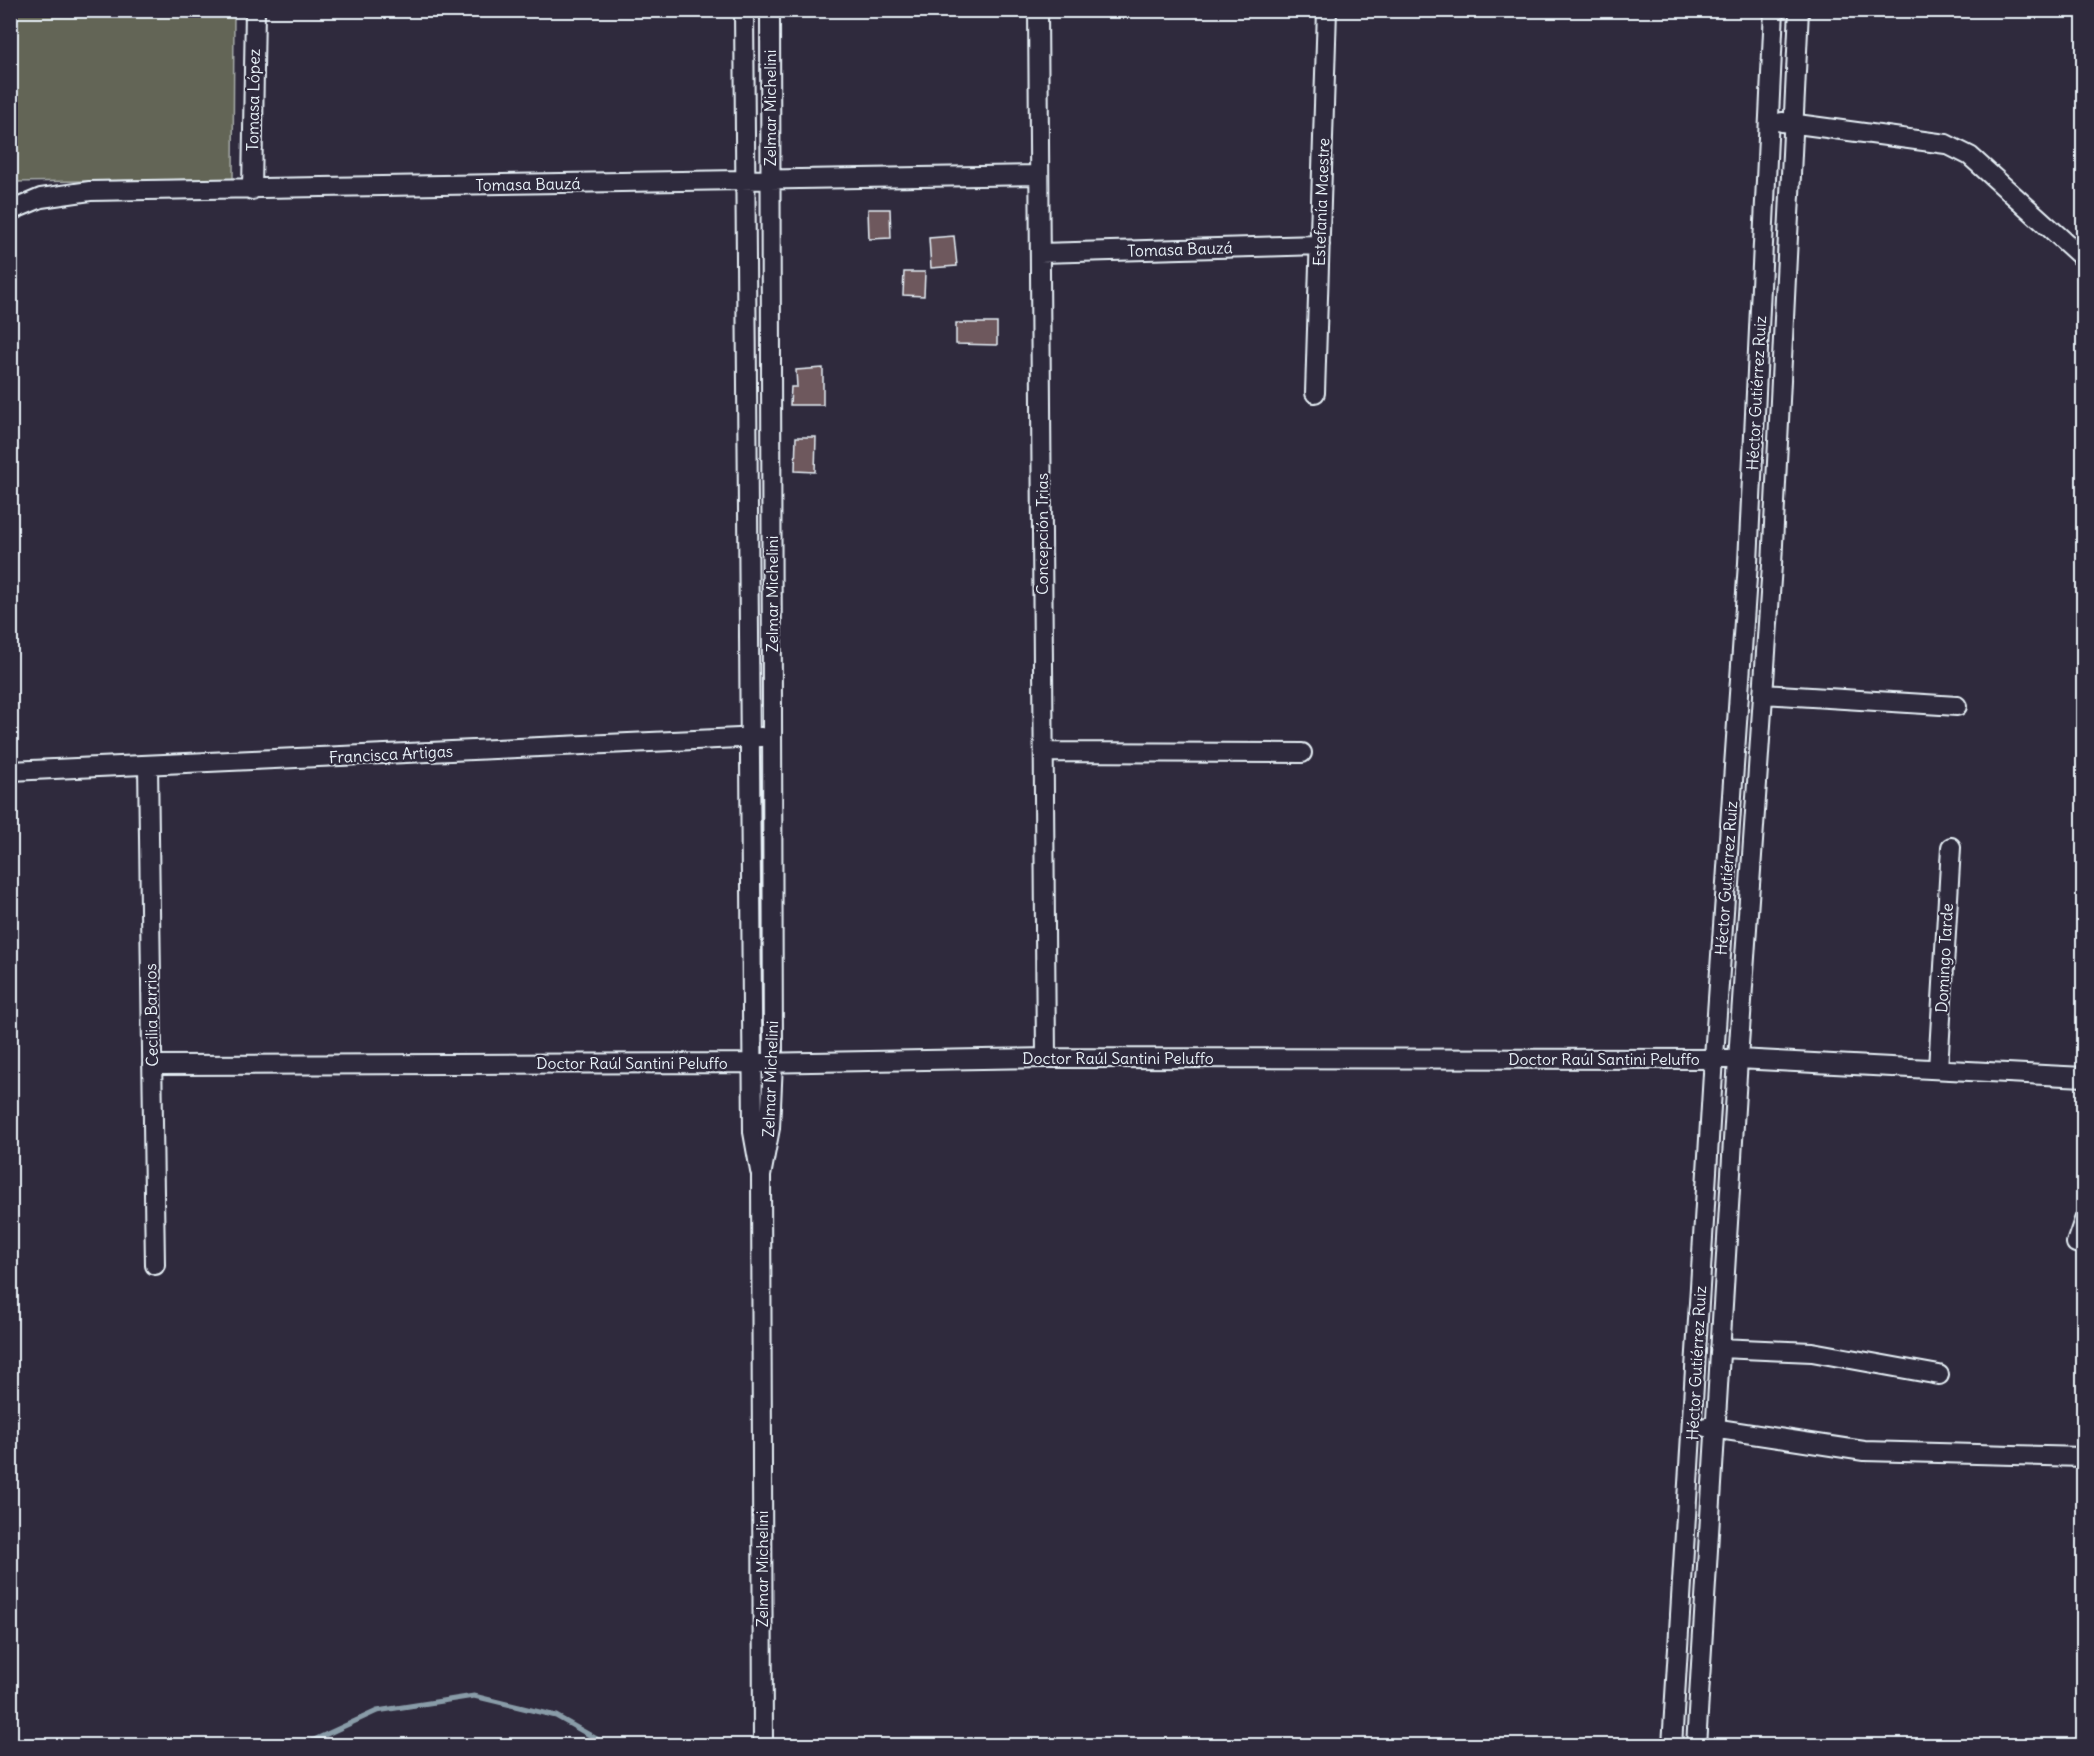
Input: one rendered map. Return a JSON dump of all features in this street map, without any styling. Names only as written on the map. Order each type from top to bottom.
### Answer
[{"type":"street","name":"Tomasa López","points":[[252,190],[255,10]]},
{"type":"street","name":"Zelmar Michelini","points":[[744,10],[753,1132],[761,1176],[763,1746]]},
{"type":"street","name":"Zelmar Michelini","points":[[761,1176],[770,1128],[773,1062],[770,10]]},
{"type":"street","name":"Concepción Trias","points":[[1038,10],[1046,1058]]},
{"type":"street","name":"Estefanía Maestre","points":[[1315,393],[1327,10]]},
{"type":"street","name":"Héctor Gutiérrez Ruiz","points":[[1672,1746],[1748,563],[1774,10]]},
{"type":"street","name":"Héctor Gutiérrez Ruiz","points":[[1696,1746],[1738,1059],[1772,565],[1799,10]]},
{"type":"street","points":[[1769,121],[1939,143],[1959,149],[1971,156],[2084,259]]},
{"type":"street","name":"Tomasa Bauzá","points":[[14,208],[41,198],[74,192],[1039,175]]},
{"type":"street","name":"Tomasa Bauzá","points":[[1040,253],[1320,245]]},
{"type":"street","points":[[1763,694],[1957,706]]},
{"type":"street","name":"Francisca Artigas","points":[[10,771],[772,737]]},
{"type":"street","points":[[1044,752],[1302,753]]},
{"type":"street","name":"Cecilia Barrios","points":[[148,765],[155,1265]]},
{"type":"street","name":"Domingo Tarde","points":[[1938,1069],[1951,847]]},
{"type":"street","name":"Doctor Raúl Santini Peluffo","points":[[152,1065],[753,1063],[1046,1058],[1738,1059],[2084,1077]]},
{"type":"street","points":[[2076,1243],[2084,1220]]},
{"type":"street","points":[[1720,1348],[1812,1352],[1938,1375]]},
{"type":"street","points":[[1692,1426],[1716,1427],[1864,1451],[2084,1457]]},
{"type":"green space","points":[[10,11],[234,11],[233,179],[11,182]]},
{"type":"building","points":[[868,209],[890,209],[891,238],[869,239]]},
{"type":"building","points":[[954,236],[957,266],[931,268],[929,238]]},
{"type":"building","points":[[904,272],[925,272],[924,296],[903,295]]},
{"type":"building","points":[[956,323],[997,323],[997,345],[956,344]]},
{"type":"building","points":[[823,368],[823,405],[790,405],[791,387],[797,387],[796,370]]},
{"type":"building","points":[[796,437],[816,437],[815,472],[795,471]]},
{"type":"waterway","points":[[301,1746],[377,1711],[474,1696],[556,1716],[609,1746]]}]
